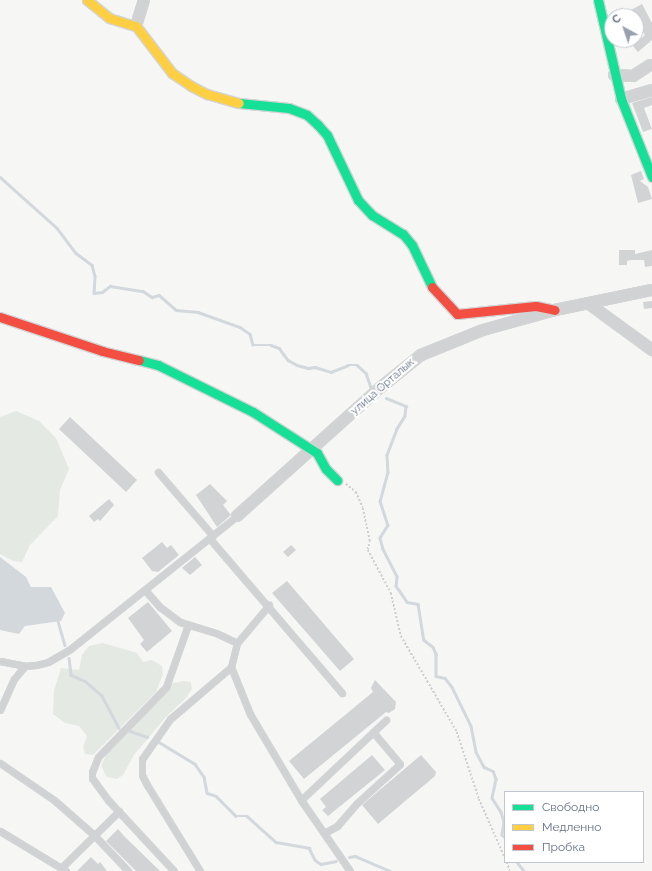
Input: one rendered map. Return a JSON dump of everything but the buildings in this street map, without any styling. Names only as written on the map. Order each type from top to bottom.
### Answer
[{"type":"street","points":[[87,0],[109,18],[136,26],[172,73],[191,86],[207,94],[239,103],[289,108],[307,116],[318,125],[327,135],[358,200],[372,215],[403,234],[412,245],[432,288],[456,314],[536,306],[555,310]]},
{"type":"street","points":[[136,26],[144,0]]},
{"type":"street","points":[[598,0],[614,75],[621,99],[652,177]]},
{"type":"street","points":[[614,75],[633,76],[650,65]]},
{"type":"street","points":[[621,99],[652,90]]},
{"type":"street","name":"улица Орталык","points":[[237,516],[313,451],[381,387],[421,355],[462,337],[555,310],[652,290]]},
{"type":"street","points":[[589,304],[652,350]]},
{"type":"street","points":[[0,317],[102,351],[158,365],[253,412],[313,451],[338,480]]},
{"type":"lane","points":[[158,472],[342,693]]},
{"type":"lane","points":[[0,661],[25,666],[48,662],[69,650],[237,516]]},
{"type":"lane","points":[[145,590],[170,616],[188,625],[216,633],[237,643]]},
{"type":"lane","points":[[200,871],[147,785],[142,775],[142,760],[170,719],[231,667],[237,643],[269,606]]},
{"type":"lane","points":[[174,871],[119,811],[92,778],[93,766],[120,734],[166,686],[188,625]]},
{"type":"lane","points":[[0,710],[14,679],[25,666]]},
{"type":"lane","points":[[231,667],[250,714],[301,800],[350,871]]},
{"type":"lane","points":[[301,800],[386,720]]},
{"type":"lane","points":[[324,833],[337,826],[357,803],[400,764],[373,732]]},
{"type":"lane","points":[[0,763],[38,786],[94,835],[128,871]]},
{"type":"lane","points":[[0,831],[64,869],[94,835],[119,811]]},
{"type":"path","points":[[338,480],[356,492],[370,540],[368,550],[391,593],[401,636],[457,732],[479,799],[504,856]]},
{"type":"shaded area","points":[[16,411],[39,421],[56,438],[69,469],[60,490],[58,516],[30,545],[22,562],[13,561],[0,554],[0,417]]},
{"type":"shaded area","points":[[0,557],[26,577],[31,587],[51,587],[65,613],[61,621],[25,626],[19,634],[0,630]]},
{"type":"shaded area","points":[[103,643],[137,653],[143,662],[152,660],[162,666],[163,674],[156,692],[93,755],[85,754],[83,747],[87,736],[79,726],[65,723],[53,714],[54,691],[61,668],[79,670],[82,655],[89,646]]},
{"type":"shaded area","points":[[185,681],[191,682],[192,689],[185,699],[165,718],[134,755],[123,775],[117,779],[107,777],[101,766],[108,751],[172,683]]},
{"type":"waterway","points":[[0,177],[57,228],[76,253],[92,265],[95,276],[94,293],[102,292],[110,286],[143,291],[152,297],[159,295],[176,310],[198,312],[240,327],[250,334],[253,345],[271,345],[279,348],[288,360],[297,365],[308,368],[315,367],[331,372],[348,365],[357,365],[366,373],[372,390]]},
{"type":"waterway","points":[[386,398],[406,406],[405,416],[397,429],[387,455],[388,472],[380,501],[388,525],[380,538],[383,549],[397,577],[396,586],[407,602],[418,604],[424,640],[433,647],[436,654],[436,676],[445,678],[452,687],[471,726],[476,752],[484,767],[493,771],[496,779],[492,798],[501,812],[504,822]]},
{"type":"waterway","points":[[58,621],[65,645]]},
{"type":"waterway","points":[[69,658],[71,675],[85,681],[102,696],[119,728]]},
{"type":"waterway","points":[[130,731],[147,737]]},
{"type":"waterway","points":[[159,742],[195,764],[204,777],[207,793],[216,796],[236,816],[247,816],[276,842],[309,848],[315,860],[321,864],[336,861]]},
{"type":"waterway","points":[[504,822],[502,835],[504,836]]},
{"type":"waterway","points":[[349,857],[355,856],[390,871]]},
{"type":"waterway","points":[[518,863],[524,871]]},
{"type":"traffic: fast","points":[[598,0],[621,99],[652,177]]},
{"type":"traffic: fast","points":[[239,103],[289,108],[307,115],[318,125],[327,135],[358,200],[372,215],[403,234],[412,245],[432,287]]},
{"type":"traffic: fast","points":[[139,360],[158,365],[253,412],[317,453],[326,469],[337,480]]},
{"type":"traffic: slow","points":[[87,0],[109,18],[136,26],[172,73],[191,86],[207,94],[239,103]]},
{"type":"traffic: jam","points":[[432,287],[457,314],[536,306],[555,310]]},
{"type":"traffic: jam","points":[[0,317],[102,351],[139,360]]}]
